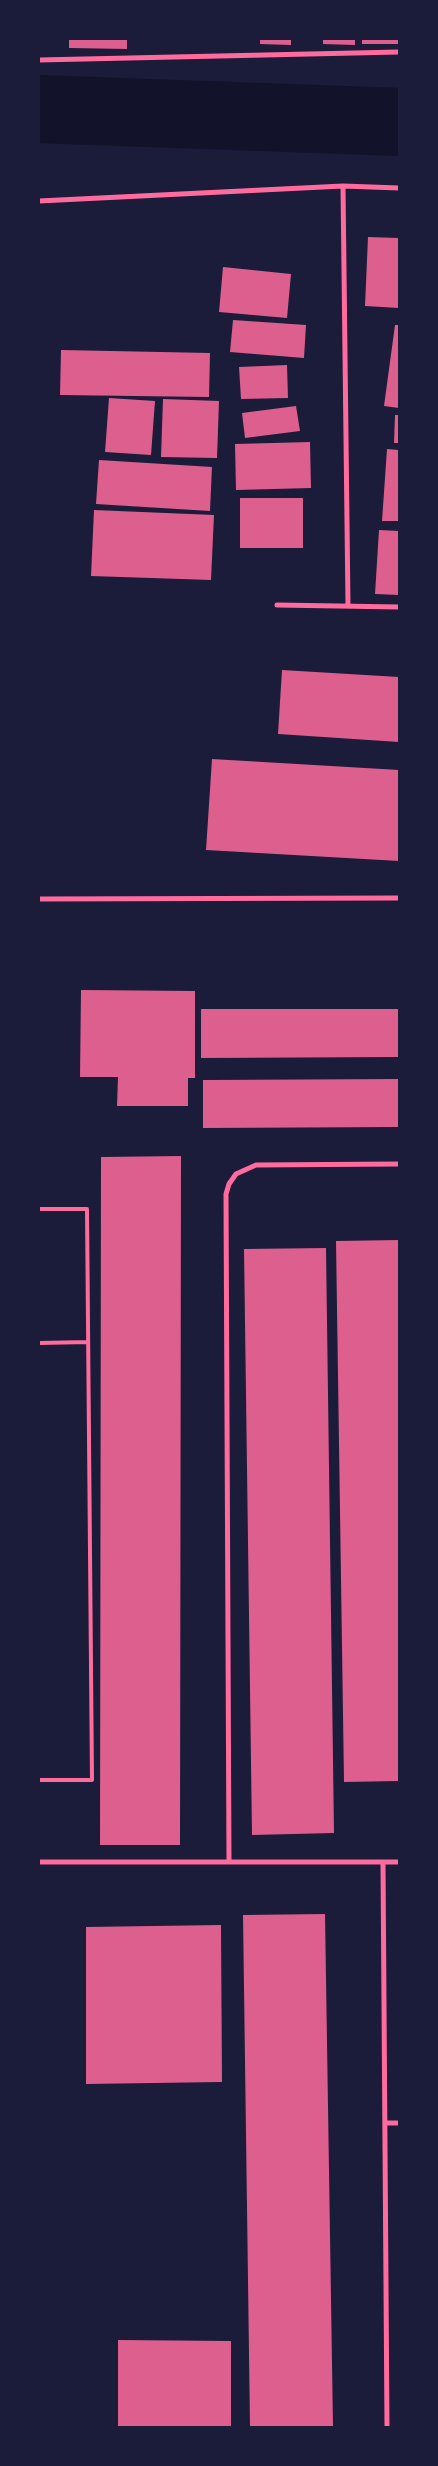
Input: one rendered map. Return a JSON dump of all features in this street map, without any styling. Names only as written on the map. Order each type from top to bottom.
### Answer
[{"type":"street","points":[[39,60],[399,52]]},
{"type":"street","points":[[343,186],[348,606]]},
{"type":"street","points":[[39,200],[343,186],[399,188]]},
{"type":"street","points":[[277,605],[399,607]]},
{"type":"street","points":[[39,899],[399,898]]},
{"type":"street","points":[[229,1861],[226,1204],[229,1184],[236,1174],[256,1166],[399,1164]]},
{"type":"street","points":[[39,1862],[399,1862]]},
{"type":"street","points":[[383,1862],[387,2427]]},
{"type":"street","points":[[386,2123],[399,2123]]},
{"type":"lane","points":[[39,1210],[87,1209],[92,1780],[39,1780]]},
{"type":"lane","points":[[39,1343],[88,1342]]},
{"type":"building","points":[[69,39],[127,39],[127,49],[69,48]]},
{"type":"building","points":[[260,39],[291,39],[291,45],[260,44]]},
{"type":"building","points":[[323,39],[355,39],[355,45],[323,44]]},
{"type":"building","points":[[362,39],[399,39],[399,44],[362,44]]},
{"type":"building","points":[[368,237],[399,238],[399,308],[365,306]]},
{"type":"building","points":[[223,267],[291,274],[287,318],[219,312]]},
{"type":"building","points":[[233,320],[306,325],[304,358],[230,352]]},
{"type":"building","points":[[395,325],[399,325],[399,408],[384,406]]},
{"type":"building","points":[[61,350],[210,353],[209,397],[60,395]]},
{"type":"building","points":[[287,365],[288,398],[241,399],[239,367]]},
{"type":"building","points":[[109,398],[155,401],[151,455],[105,452]]},
{"type":"building","points":[[163,399],[219,401],[217,458],[161,457]]},
{"type":"building","points":[[296,406],[300,431],[245,438],[242,413]]},
{"type":"building","points":[[395,415],[399,415],[399,443],[394,443]]},
{"type":"building","points":[[310,442],[311,488],[236,490],[235,444]]},
{"type":"building","points":[[387,449],[399,450],[399,521],[382,521]]},
{"type":"building","points":[[99,460],[212,467],[210,511],[96,504]]},
{"type":"building","points":[[240,498],[303,498],[303,548],[240,548]]},
{"type":"building","points":[[94,510],[214,515],[211,580],[91,576]]},
{"type":"building","points":[[379,530],[399,531],[399,595],[375,594]]},
{"type":"building","points":[[282,670],[399,677],[399,742],[278,734]]},
{"type":"building","points":[[212,759],[399,770],[399,861],[206,850]]},
{"type":"building","points":[[81,990],[195,991],[195,1078],[188,1078],[188,1106],[117,1106],[118,1077],[80,1077]]},
{"type":"building","points":[[201,1009],[399,1009],[399,1057],[201,1058]]},
{"type":"building","points":[[399,1079],[399,1127],[203,1128],[203,1080]]},
{"type":"building","points":[[181,1156],[180,1845],[100,1845],[101,1157]]},
{"type":"building","points":[[399,1240],[399,1781],[344,1782],[336,1241]]},
{"type":"building","points":[[326,1248],[334,1833],[252,1835],[244,1249]]},
{"type":"building","points":[[325,1914],[333,2427],[250,2427],[243,1915]]},
{"type":"building","points":[[221,1925],[222,2082],[86,2084],[86,1927]]},
{"type":"building","points":[[118,2340],[231,2341],[231,2427],[118,2427]]},
{"type":"waterway","points":[[39,109],[399,122]]}]
